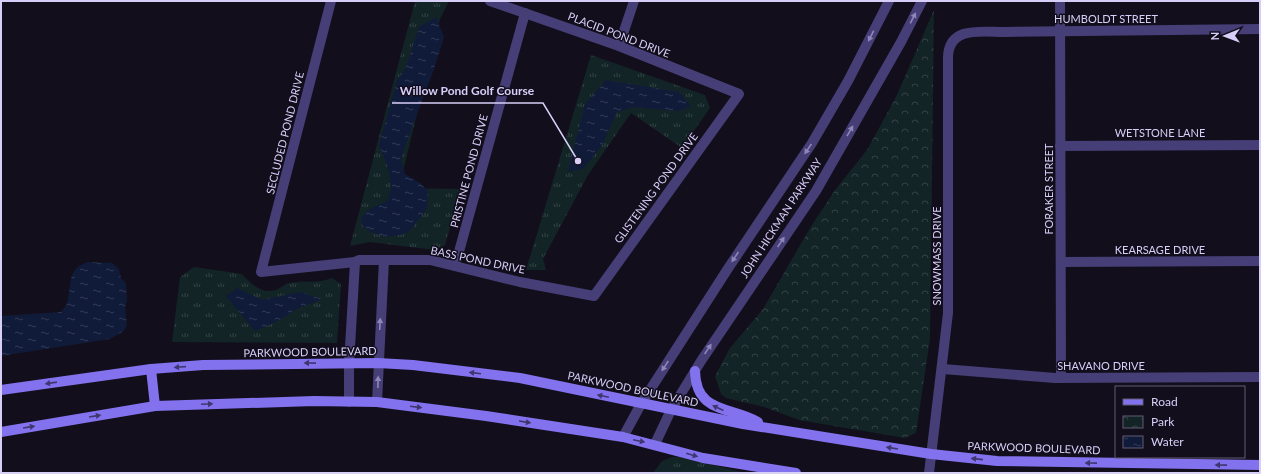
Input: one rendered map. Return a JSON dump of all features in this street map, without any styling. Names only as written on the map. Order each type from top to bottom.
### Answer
[{"type":"main road","name":"PARKWOOD BOULEVARD","points":[[1,390],[151,369],[202,365],[378,363],[413,365],[520,378],[671,410],[931,454],[997,461],[1260,466]]},
{"type":"main road","points":[[151,369],[154,406]]},
{"type":"main road","points":[[695,371],[695,382],[700,395],[707,402],[718,409],[752,419],[767,427]]},
{"type":"main road","points":[[1,432],[154,406],[314,400],[378,402],[486,416],[623,438],[655,444],[703,458],[796,473]]},
{"type":"street","name":"SECLUDED POND DRIVE","points":[[261,272],[331,1]]},
{"type":"street","name":"PLACID POND DRIVE","points":[[490,1],[619,46],[739,94]]},
{"type":"street","points":[[619,46],[634,1]]},
{"type":"street","name":"JOHN HICKMAN PARKWAY","points":[[623,438],[641,404],[727,270],[812,143],[848,81],[889,1]]},
{"type":"street","name":"JOHN HICKMAN PARKWAY","points":[[655,444],[671,410],[695,371],[816,191],[901,42],[922,1]]},
{"type":"street","name":"FORAKER STREET","points":[[1060,1],[1061,378]]},
{"type":"street","name":"PRISTINE POND DRIVE","points":[[455,266],[525,13]]},
{"type":"street","name":"HUMBOLDT STREET","points":[[954,39],[968,33],[1260,29]]},
{"type":"street","name":"SNOWMASS DRIVE","points":[[929,473],[943,369],[949,298],[948,51],[954,39]]},
{"type":"street","name":"GLISTENING POND DRIVE","points":[[594,296],[739,94]]},
{"type":"street","name":"WETSTONE LANE","points":[[1060,146],[1260,145]]},
{"type":"street","name":"BASS POND DRIVE","points":[[261,272],[355,262],[359,260],[430,260],[594,296]]},
{"type":"street","points":[[378,402],[378,363],[384,260]]},
{"type":"street","name":"KEARSAGE DRIVE","points":[[1061,262],[1260,261]]},
{"type":"street","points":[[349,402],[349,364],[355,262]]},
{"type":"street","name":"SHAVANO DRIVE","points":[[943,369],[996,375],[1061,378],[1260,377]]},
{"type":"green space","points":[[415,1],[449,1],[440,19],[399,188],[461,189],[445,245],[435,250],[370,242],[350,246]]},
{"type":"green space","points":[[934,10],[930,339],[916,433],[905,438],[799,420],[764,407],[726,398],[721,394],[715,376],[730,348],[763,309],[810,228],[835,190],[867,150],[896,97]]},
{"type":"green space","points":[[591,55],[705,95],[710,108],[682,148],[631,113],[588,175],[543,259],[546,270],[526,270]]},
{"type":"green space","points":[[194,267],[242,274],[253,285],[267,291],[273,291],[289,283],[321,281],[332,278],[341,284],[337,343],[172,342],[180,277]]},
{"type":"green space","points":[[672,457],[680,457],[746,473],[653,473],[662,461]]},
{"type":"water","points":[[436,17],[444,37],[401,160],[405,174],[420,183],[427,190],[428,199],[426,210],[408,232],[393,236],[381,235],[368,230],[364,227],[361,221],[362,217],[367,211],[388,200],[390,192],[390,176],[379,146],[397,80],[405,70],[419,27]]},
{"type":"water","points":[[606,80],[679,92],[691,106],[678,111],[633,107],[617,112],[602,145],[584,168],[568,172],[585,104]]},
{"type":"water","points":[[88,262],[112,263],[119,269],[121,278],[126,283],[127,300],[125,307],[127,325],[124,331],[110,339],[1,356],[1,316],[61,312],[66,306],[71,277],[74,271],[79,266]]},
{"type":"water","points":[[237,288],[262,300],[300,292],[322,299],[297,309],[278,321],[255,331],[226,296]]},
{"type":"place","name":"Willow Pond Golf Course","points":[[578,161]]}]
